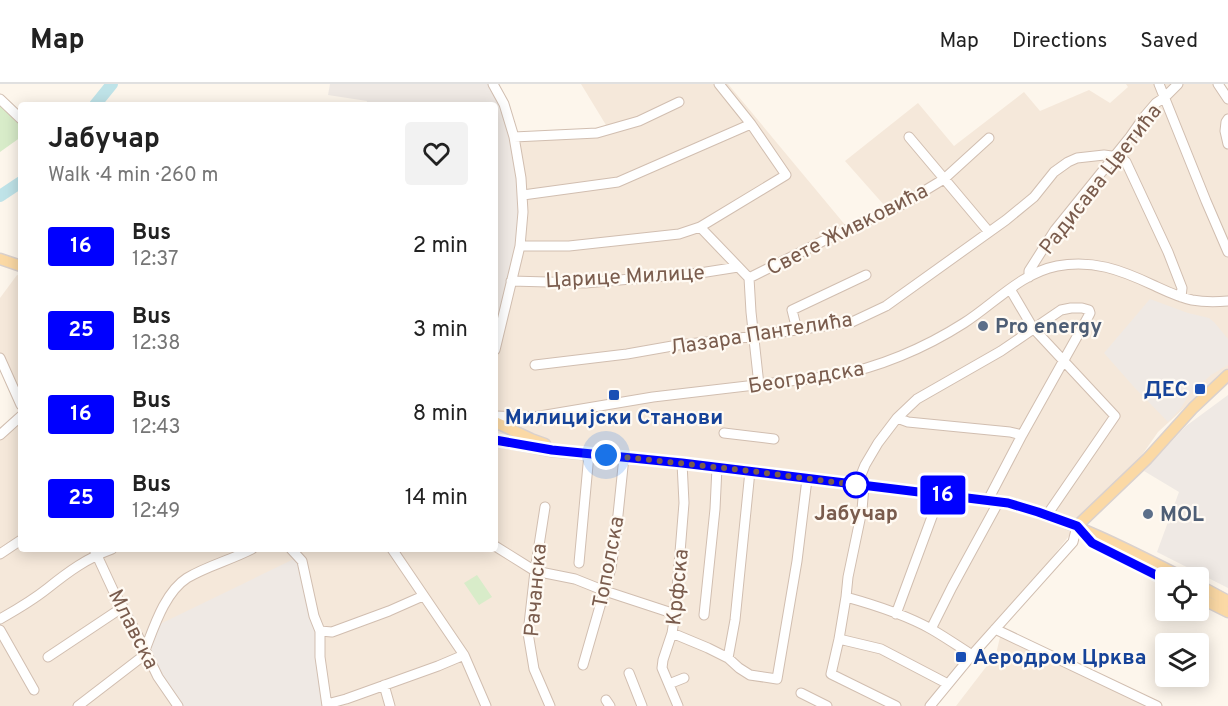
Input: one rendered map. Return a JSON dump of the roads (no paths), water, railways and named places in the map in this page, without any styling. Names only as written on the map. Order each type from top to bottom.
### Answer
[{"type":"main road","points":[[0,259],[18,265]]},
{"type":"main road","points":[[1077,526],[1147,459],[1193,408],[1228,375]]},
{"type":"main road","points":[[498,423],[531,439],[574,452]]},
{"type":"main road","points":[[498,441],[552,450],[717,467],[994,501],[1047,515],[1077,526],[1163,567]]},
{"type":"main road","points":[[1077,526],[1092,543],[1155,574]]},
{"type":"main road","points":[[1209,591],[1228,601]]},
{"type":"main road","points":[[1209,602],[1228,612]]},
{"type":"street","points":[[493,84],[504,104],[514,137],[523,195],[520,246],[498,340]]},
{"type":"street","points":[[520,246],[569,246],[679,234],[700,227],[786,175],[751,124],[719,84]]},
{"type":"street","points":[[1159,84],[1228,252]]},
{"type":"street","name":"Радисава Цветића","points":[[1029,277],[1028,273],[1055,230],[1156,103],[1178,84]]},
{"type":"street","points":[[1218,84],[1228,99]]},
{"type":"street","points":[[0,99],[18,116]]},
{"type":"street","points":[[514,137],[597,133],[639,121],[678,102]]},
{"type":"street","points":[[1228,119],[1225,131],[1228,144]]},
{"type":"street","points":[[523,195],[618,182],[751,124]]},
{"type":"street","name":"Свете Живковића","points":[[909,137],[989,232]]},
{"type":"street","name":"Свете Живковића","points":[[749,278],[901,205],[944,179],[989,138]]},
{"type":"street","name":"Лазара Пантелића","points":[[535,365],[852,322],[886,306],[989,232],[1034,197],[1054,172],[1068,162],[1077,158],[1098,155],[1114,157]]},
{"type":"street","points":[[1114,157],[1123,159],[1130,170],[1168,252],[1182,288],[1181,297]]},
{"type":"street","points":[[700,227],[749,278],[759,386]]},
{"type":"street","name":"Београдска","points":[[498,416],[534,417],[653,398],[840,375],[860,370],[886,362],[958,327],[1010,289],[1029,277],[1054,266],[1097,264],[1125,272],[1181,297],[1203,301],[1228,301]]},
{"type":"street","name":"Царице Милице","points":[[511,281],[585,283],[700,273],[738,267]]},
{"type":"street","points":[[797,330],[792,310],[866,275]]},
{"type":"street","points":[[1010,289],[1033,328],[1115,416],[1047,515]]},
{"type":"street","points":[[896,706],[831,674],[862,510],[861,486],[871,455],[897,418],[917,399],[1001,351],[1061,310],[1082,308],[1089,310],[1090,313],[1064,362],[1022,435],[994,501],[931,629]]},
{"type":"street","points":[[0,357],[18,398]]},
{"type":"street","points":[[897,418],[908,422],[1022,435]]},
{"type":"street","points":[[0,435],[18,419]]},
{"type":"street","points":[[724,433],[774,439]]},
{"type":"street","name":"Рачанска","points":[[579,563],[589,454]]},
{"type":"street","name":"Тополска","points":[[583,665],[611,568],[624,457]]},
{"type":"street","name":"Крфска","points":[[678,706],[662,668],[675,614],[684,503],[682,463]]},
{"type":"street","points":[[704,615],[717,467]]},
{"type":"street","points":[[728,658],[735,620],[750,471]]},
{"type":"street","points":[[672,633],[728,658],[750,675],[777,679],[797,561],[807,479]]},
{"type":"street","points":[[896,614],[940,495]]},
{"type":"street","name":"Рачанска","points":[[545,507],[528,633],[534,669],[550,706]]},
{"type":"street","points":[[930,706],[972,655],[1072,544],[1077,526]]},
{"type":"street","points":[[0,554],[18,542]]},
{"type":"street","points":[[498,548],[535,571],[575,579],[675,614]]},
{"type":"street","points":[[0,619],[96,552]]},
{"type":"street","name":"Млавска","points":[[96,552],[158,677],[178,706]]},
{"type":"street","points":[[78,706],[146,652],[156,622],[173,591],[186,579],[245,552]]},
{"type":"street","points":[[294,552],[302,561],[314,616],[320,631],[320,657],[327,705],[464,655]]},
{"type":"street","points":[[394,552],[464,655],[486,706]]},
{"type":"street","points":[[320,631],[332,632],[423,596]]},
{"type":"street","points":[[846,597],[877,605],[931,629],[972,655]]},
{"type":"street","points":[[48,657],[123,607]]},
{"type":"street","points":[[995,629],[1157,706]]},
{"type":"street","points":[[0,630],[34,690]]},
{"type":"street","points":[[839,639],[881,650],[948,684]]},
{"type":"street","points":[[629,673],[642,706]]},
{"type":"street","points":[[669,684],[684,678]]},
{"type":"street","points":[[384,686],[390,706]]},
{"type":"street","points":[[801,693],[827,706]]},
{"type":"waterway","points":[[97,102],[112,84]]},
{"type":"waterway","points":[[0,196],[18,184]]},
{"type":"place","name":"Pro energy","points":[[983,326]]},
{"type":"place","name":"ДЕС","points":[[1200,389]]},
{"type":"place","name":"Милицијски Станови","points":[[614,395]]},
{"type":"place","name":"Јабучар","points":[[856,485]]},
{"type":"place","name":"MOL","points":[[1148,514]]},
{"type":"place","name":"Аеродром Црква","points":[[961,657]]}]
